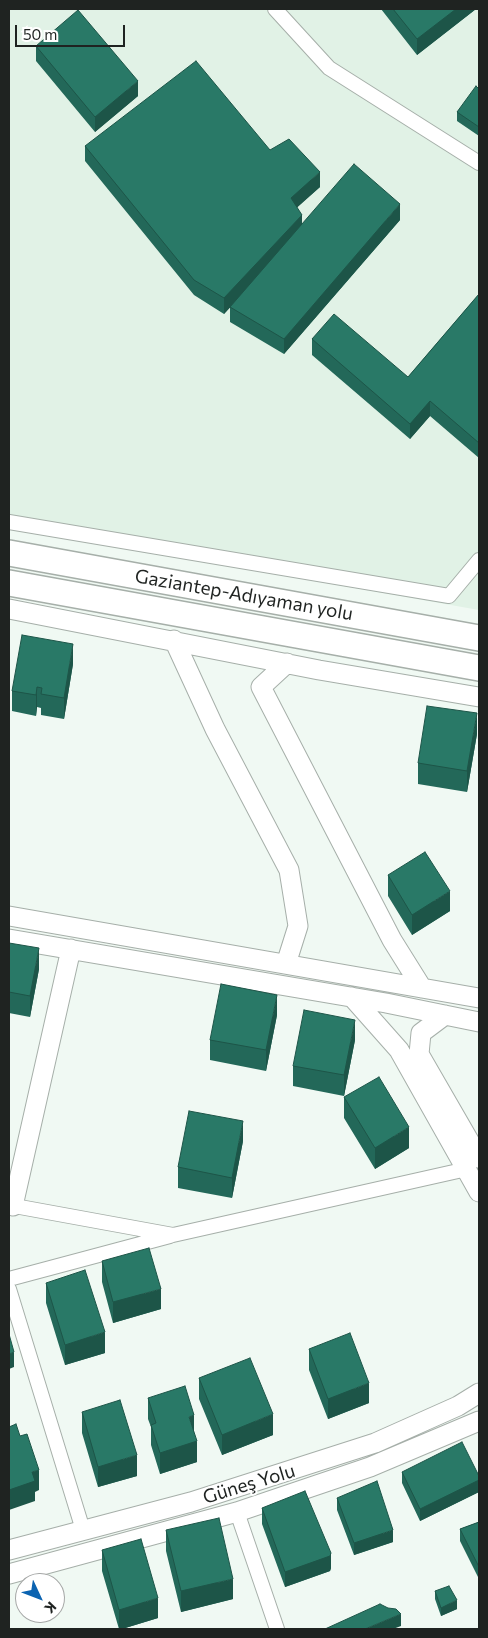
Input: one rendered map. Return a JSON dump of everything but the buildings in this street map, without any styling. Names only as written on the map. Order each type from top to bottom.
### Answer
[{"type":"highway","name":"Gaziantep-Adıyaman yolu","points":[[9,553],[479,638]]},
{"type":"highway","name":"Gaziantep-Adıyaman yolu","points":[[9,583],[479,668]]},
{"type":"street","points":[[275,9],[329,68],[479,163]]},
{"type":"street","points":[[9,522],[449,596],[479,560]]},
{"type":"street","points":[[9,609],[319,670],[479,697]]},
{"type":"street","points":[[174,640],[215,729],[289,870],[298,926],[286,964]]},
{"type":"street","points":[[287,663],[261,687],[392,940],[422,988]]},
{"type":"street","points":[[9,916],[479,998]]},
{"type":"street","points":[[9,939],[352,997],[479,1022]]},
{"type":"street","points":[[71,949],[11,1205],[173,1235]]},
{"type":"street","points":[[352,997],[399,1050],[473,1164]]},
{"type":"street","points":[[445,1015],[421,1032],[419,1054],[473,1164],[479,1192]]},
{"type":"street","points":[[9,1279],[173,1235],[473,1164]]},
{"type":"street","points":[[9,1290],[83,1530]]},
{"type":"street","name":"Güneş Yolu","points":[[9,1550],[191,1502],[375,1443],[458,1406],[479,1393]]},
{"type":"street","name":"Güneş Yolu","points":[[9,1574],[237,1512],[370,1467],[479,1421]]},
{"type":"street","points":[[237,1512],[277,1629]]},
{"type":"shaded area","points":[[9,9],[479,9],[479,610],[9,527]]}]
